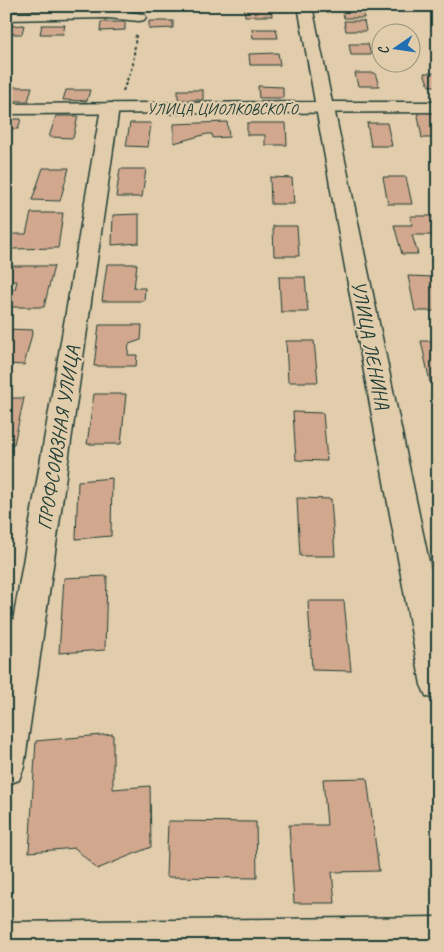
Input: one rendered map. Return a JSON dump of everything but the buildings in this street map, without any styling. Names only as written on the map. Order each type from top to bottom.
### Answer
[{"type":"street","name":"УЛИЦА ЛЕНИНА","points":[[305,6],[438,685]]},
{"type":"street","points":[[6,16],[107,10],[139,17]]},
{"type":"street","name":"УЛИЦА ЦИОЛКОВСКОГО","points":[[6,109],[438,107]]},
{"type":"street","name":"ПРОФСОЮЗНАЯ УЛИЦА","points":[[6,767],[110,108]]},
{"type":"street","points":[[6,942],[438,937]]},
{"type":"path","points":[[110,108],[118,104],[133,64],[139,17]]}]
